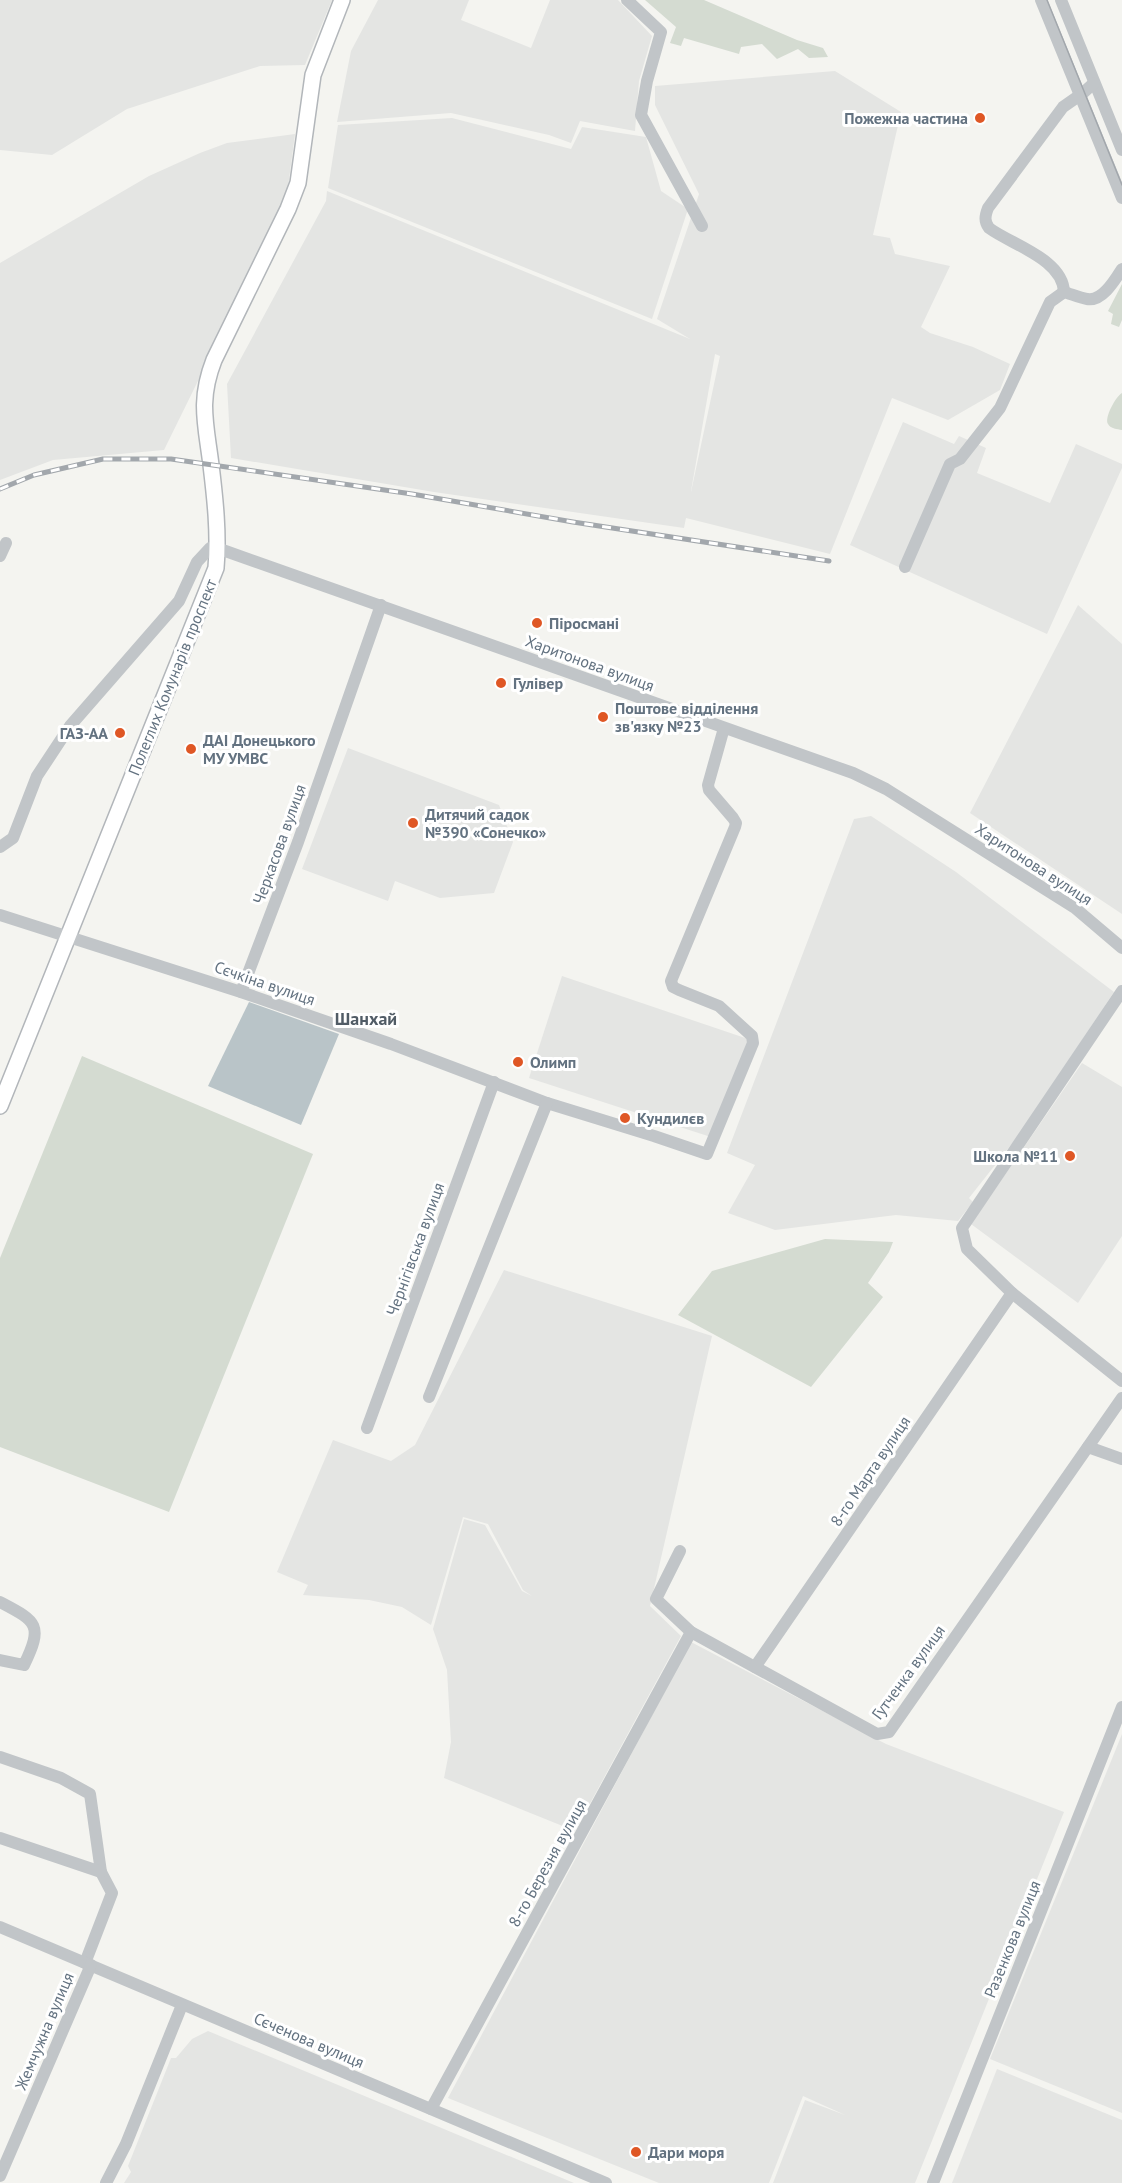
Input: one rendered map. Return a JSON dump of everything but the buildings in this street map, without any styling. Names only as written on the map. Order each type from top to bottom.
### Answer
[{"type":"main road","name":"Полеглих Комунарів проспект","points":[[0,1106],[216,568],[217,548],[211,466],[204,422],[204,393],[207,377],[288,209],[298,183],[313,75],[342,0]]},
{"type":"street","points":[[627,0],[661,32],[647,81],[641,115],[702,226]]},
{"type":"street","points":[[1041,0],[1122,198]]},
{"type":"street","points":[[1060,0],[1122,150]]},
{"type":"street","points":[[1064,292],[1064,284],[1051,265],[999,235],[985,222],[988,208],[1063,107],[1094,83]]},
{"type":"street","points":[[1064,292],[1087,299],[1097,297],[1111,285],[1122,269]]},
{"type":"street","points":[[905,567],[950,464],[960,459],[1000,408],[1047,307],[1064,292]]},
{"type":"street","points":[[0,556],[6,543]]},
{"type":"street","points":[[0,847],[13,838],[37,776],[70,726],[179,602],[197,562],[210,548],[217,548]]},
{"type":"street","name":"Харитонова вулиця","points":[[217,548],[853,773],[886,789],[1075,908],[1122,948]]},
{"type":"street","name":"Черкасова вулиця","points":[[242,992],[381,605]]},
{"type":"street","name":"Сєчкіна вулиця","points":[[0,915],[242,992],[547,1103],[707,1154],[753,1043],[752,1036],[719,1006],[673,987],[671,981],[736,823],[709,790],[708,785],[724,728]]},
{"type":"street","points":[[1122,992],[962,1228],[967,1250],[1012,1293],[1122,1381]]},
{"type":"street","name":"Чернігівська вулиця","points":[[367,1428],[494,1082]]},
{"type":"street","points":[[429,1398],[547,1103]]},
{"type":"street","name":"8-го Марта вулиця","points":[[755,1667],[1012,1293]]},
{"type":"street","name":"Гутченка вулиця","points":[[680,1551],[656,1599],[691,1632],[877,1734],[889,1732],[1122,1398]]},
{"type":"street","points":[[1088,1447],[1122,1459]]},
{"type":"street","points":[[0,1602],[27,1616],[35,1625],[26,1664],[22,1666],[0,1660]]},
{"type":"street","name":"8-го Березня вулиця","points":[[431,2109],[691,1632]]},
{"type":"street","name":"Разенкова вулиця","points":[[933,2183],[1122,1707]]},
{"type":"street","name":"Жемчужна вулиця","points":[[0,1757],[61,1778],[90,1794],[101,1872],[112,1893],[88,1964],[0,2176]]},
{"type":"street","points":[[0,1838],[101,1872]]},
{"type":"street","name":"Сєченова вулиця","points":[[1,1932],[88,1964],[606,2183]]},
{"type":"street","points":[[106,2183],[126,2144],[182,2005]]},
{"type":"shaded area","points":[[0,0],[332,0],[305,65],[260,66],[127,109],[52,155],[0,150]]},
{"type":"shaded area","points":[[378,0],[469,0],[461,20],[531,48],[550,0],[618,0],[652,36],[639,81],[635,131],[580,121],[571,143],[549,135],[451,113],[337,122],[351,51]]},
{"type":"shaded area","points":[[645,0],[704,0],[797,40],[823,48],[828,57],[809,58],[798,49],[777,59],[762,44],[741,47],[739,54],[684,38],[681,46],[670,43],[676,27]]},
{"type":"shaded area","points":[[835,71],[901,112],[873,235],[890,238],[895,254],[950,266],[921,327],[930,333],[973,347],[1010,364],[1000,390],[948,420],[892,398],[830,554],[686,518],[684,528],[434,492],[231,458],[227,384],[326,201],[327,191],[690,339],[657,319],[699,194],[655,105],[655,86]],"holes":[[[715,354],[720,356],[691,492]]]},
{"type":"shaded area","points":[[452,118],[571,149],[582,127],[646,137],[661,191],[688,209],[652,319],[328,188],[338,125]]},
{"type":"shaded area","points":[[295,134],[286,202],[164,450],[53,460],[0,480],[0,263],[149,176],[200,153],[227,143]]},
{"type":"shaded area","points":[[1122,284],[1122,320],[1119,327],[1111,324],[1113,314],[1108,311]]},
{"type":"shaded area","points":[[1122,393],[1122,430],[1111,427],[1107,421],[1111,407]]},
{"type":"shaded area","points":[[903,422],[954,444],[959,436],[986,448],[977,473],[1050,503],[1076,444],[1122,464],[1047,634],[850,545]]},
{"type":"shaded area","points":[[1078,605],[1122,644],[1122,914],[970,813]]},
{"type":"shaded area","name":"Дитячий садок №390 «Сонечко»","points":[[348,748],[499,805],[513,842],[494,893],[440,898],[395,881],[388,901],[302,869]]},
{"type":"shaded area","points":[[871,816],[956,872],[1114,992],[1018,1136],[969,1198],[973,1202],[958,1221],[896,1215],[775,1230],[728,1213],[755,1165],[727,1153],[854,819]]},
{"type":"shaded area","points":[[562,976],[754,1041],[717,1139],[529,1078]]},
{"type":"shaded area","points":[[249,1002],[339,1034],[301,1125],[208,1086]]},
{"type":"shaded area","points":[[82,1056],[313,1154],[169,1512],[0,1447],[0,1258]]},
{"type":"shaded area","name":"Школа №11","points":[[1082,1063],[1122,1087],[1122,1236],[1078,1303],[971,1224]]},
{"type":"shaded area","points":[[825,1239],[893,1242],[868,1283],[883,1297],[811,1387],[678,1315],[712,1271]]},
{"type":"shaded area","points":[[504,1270],[712,1336],[650,1606],[681,1636],[575,1831],[444,1778],[451,1742],[447,1670],[433,1629],[464,1519],[485,1525],[522,1591],[532,1596],[523,1590],[488,1524],[463,1517],[431,1625],[402,1607],[369,1600],[303,1595],[308,1585],[277,1572],[333,1440],[391,1461],[415,1445]]},
{"type":"shaded area","points":[[691,1642],[886,1744],[1064,1812],[915,2183],[773,2183],[805,2100],[845,2115],[803,2096],[769,2183],[659,2183],[448,2098]]},
{"type":"shaded area","points":[[1122,1734],[1122,2113],[990,2059]]},
{"type":"shaded area","points":[[208,2031],[574,2183],[124,2183],[131,2172],[128,2166],[171,2058],[176,2058],[192,2039]]},
{"type":"shaded area","points":[[997,2069],[1122,2120],[1122,2183],[952,2183]]},
{"type":"tram line","points":[[1047,0],[1122,185]]},
{"type":"railway","points":[[0,489],[34,475],[103,459],[171,459],[412,494],[573,522],[829,561]]},
{"type":"place","name":"Пожежна частина","points":[[980,118]]},
{"type":"place","name":"Піросмані","points":[[537,623]]},
{"type":"place","name":"Гулівер","points":[[501,683]]},
{"type":"place","name":"Поштове відділення зв'язку №23","points":[[603,717]]},
{"type":"place","name":"ГАЗ-АА","points":[[120,733]]},
{"type":"place","name":"ДАІ Донецького МУ УМВС","points":[[191,749]]},
{"type":"place","name":"Дитячий садок №390 «Сонечко»","points":[[413,823]]},
{"type":"place","name":"Олимп","points":[[518,1062]]},
{"type":"place","name":"Кундилєв","points":[[625,1118]]},
{"type":"place","name":"Школа №11","points":[[1070,1156]]},
{"type":"place","name":"Дари моря","points":[[636,2152]]},
{"type":"district","name":"Шанхай","points":[[366,1019]]}]
